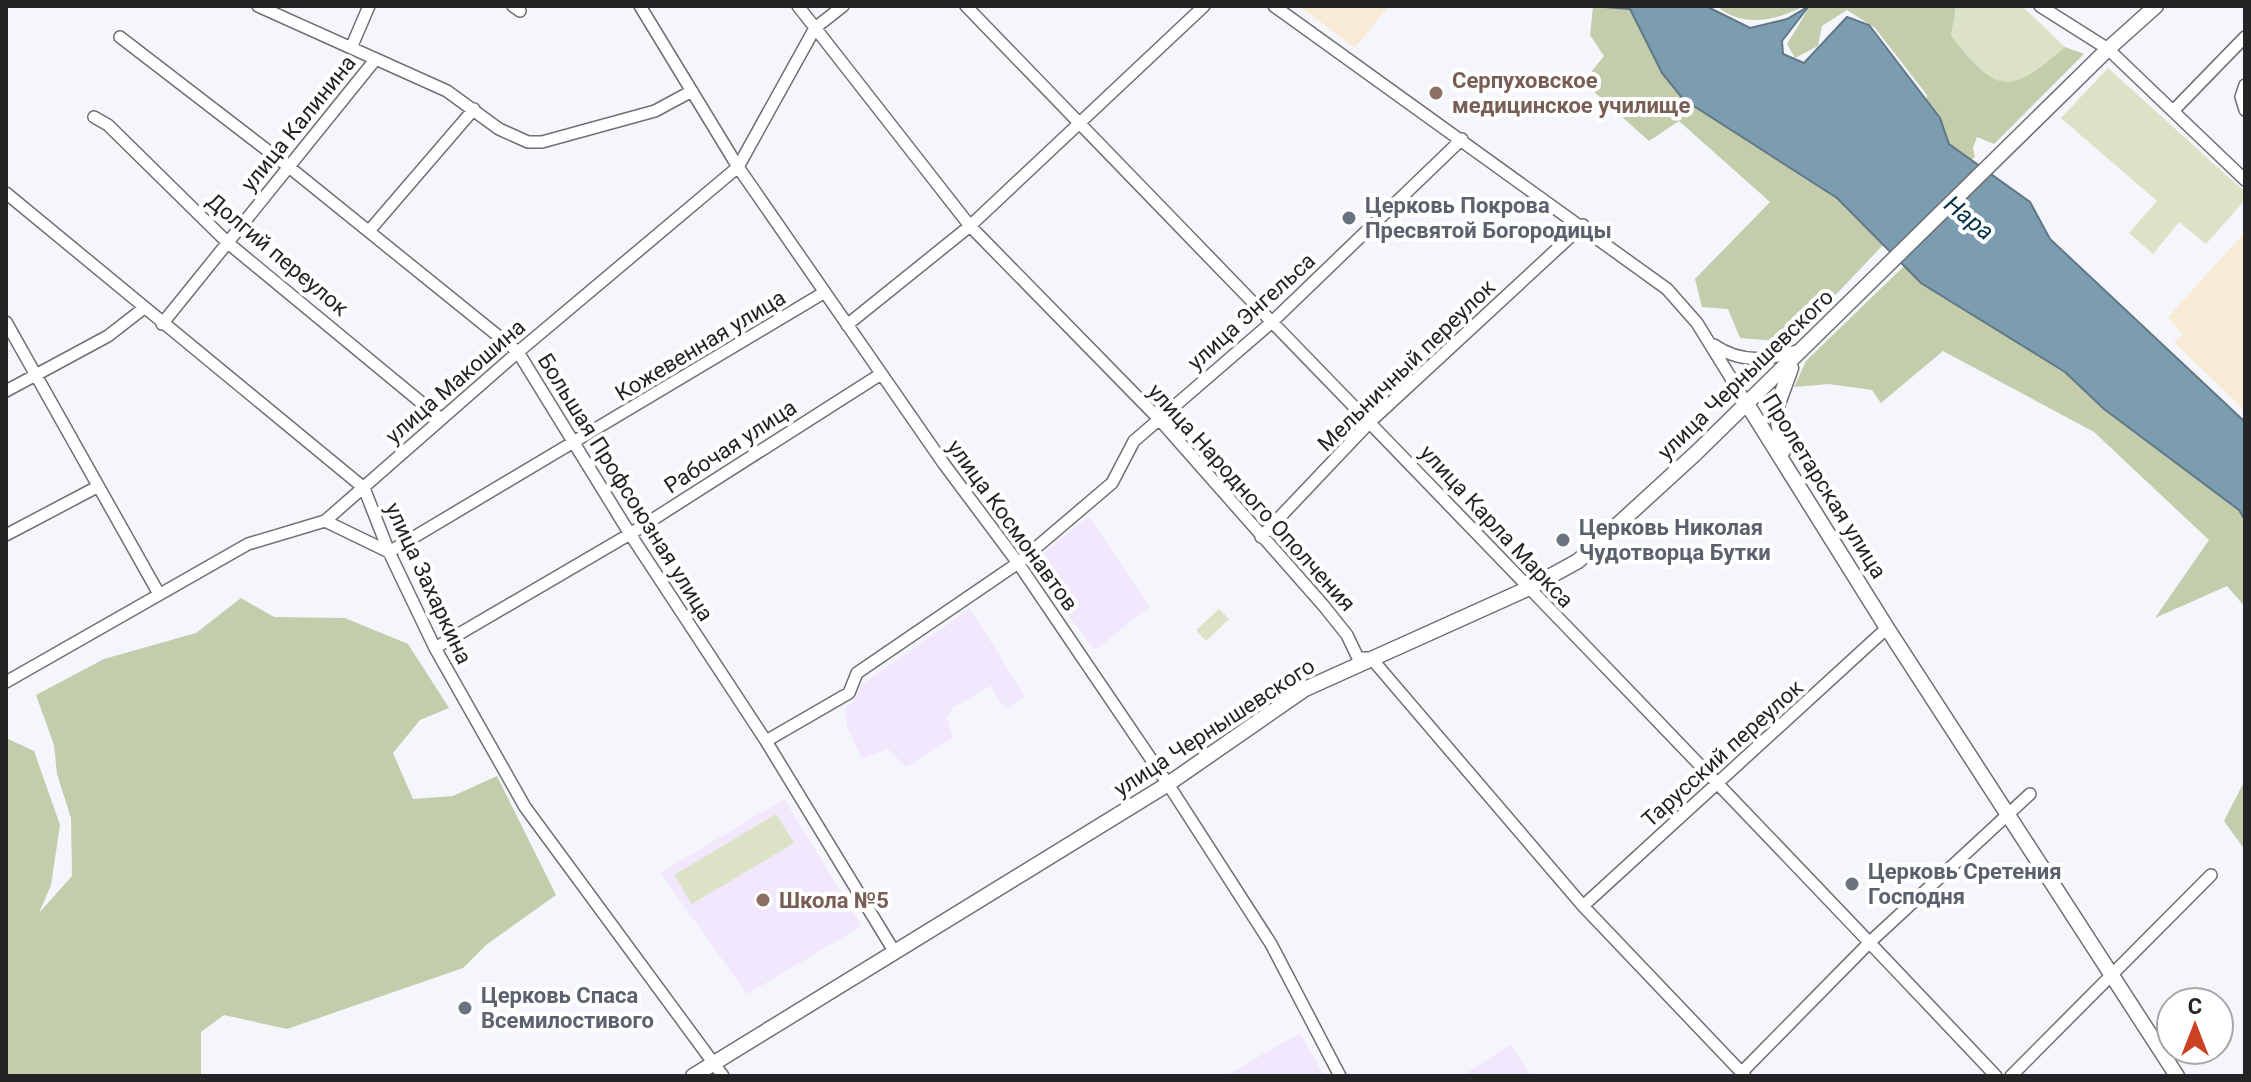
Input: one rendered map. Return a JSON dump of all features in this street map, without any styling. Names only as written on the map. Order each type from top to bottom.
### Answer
[{"type":"main road","name":"улица Чернышевского","points":[[693,1076],[1168,784],[1305,689],[1527,589],[1578,561],[1747,404],[2108,49],[2156,6]]},
{"type":"main road","points":[[1788,467],[1776,409],[1783,382],[1801,350]]},
{"type":"main road","name":"Пролетарская улица","points":[[1747,404],[1887,628],[2177,1076]]},
{"type":"street","points":[[258,6],[447,91],[499,129],[528,142],[542,142],[655,111],[692,91]]},
{"type":"street","name":"улица Калинина","points":[[351,48],[369,6]]},
{"type":"street","name":"улица Космонавтов","points":[[640,6],[738,167],[881,374],[1018,563],[1168,784],[1271,944],[1340,1076]]},
{"type":"street","name":"улица Народного Ополчения","points":[[798,6],[970,226],[1159,419],[1331,615],[1358,658],[1371,658],[1583,906],[1743,1074]]},
{"type":"street","name":"улица Макошина","points":[[6,682],[248,544],[325,521],[440,418],[738,167],[815,28],[843,6]]},
{"type":"street","name":"улица Карла Маркса","points":[[966,6],[1371,421],[1527,589],[1720,783],[1996,1076]]},
{"type":"street","points":[[847,325],[970,226],[1204,6]]},
{"type":"street","name":"Пролетарская улица","points":[[1274,6],[1583,225],[1667,289],[1709,342],[1747,404]]},
{"type":"street","points":[[2040,6],[2108,49],[2245,180]]},
{"type":"street","name":"Большая Профсоюзная улица","points":[[120,37],[289,167],[518,352],[630,534],[766,741],[894,951]]},
{"type":"street","points":[[2173,111],[2245,37]]},
{"type":"street","name":"улица Калинина","points":[[162,324],[375,60]]},
{"type":"street","points":[[2245,85],[2241,97],[2245,110]]},
{"type":"street","points":[[369,231],[474,109]]},
{"type":"street","name":"Долгий переулок","points":[[94,117],[108,125],[228,243],[440,418]]},
{"type":"street","name":"улица Энгельса","points":[[766,741],[849,693],[857,673],[1018,563],[1112,483],[1134,441],[1272,322],[1462,139]]},
{"type":"street","name":"улица Захаркина","points":[[6,193],[162,324],[335,460],[364,488],[389,552],[435,648],[525,807],[644,973],[723,1076]]},
{"type":"street","name":"Мельничный переулок","points":[[1261,537],[1371,421],[1583,225]]},
{"type":"street","name":"Кожевенная улица","points":[[389,552],[575,445],[825,292]]},
{"type":"street","points":[[6,391],[108,336],[144,308]]},
{"type":"street","points":[[6,322],[159,594]]},
{"type":"street","points":[[1709,342],[1726,354],[1743,358],[1780,357],[1801,350]]},
{"type":"street","name":"Рабочая улица","points":[[435,648],[630,534],[881,374]]},
{"type":"street","points":[[6,535],[97,487]]},
{"type":"street","points":[[325,521],[389,552]]},
{"type":"street","name":"Тарусский переулок","points":[[1583,906],[1887,628]]},
{"type":"street","points":[[1743,1074],[1870,942],[2030,794]]},
{"type":"street","points":[[2011,1076],[2211,875]]},
{"type":"shaded area","points":[[1299,6],[1389,6],[1355,48]]},
{"type":"shaded area","points":[[2245,232],[2245,411],[2174,342],[2182,334],[2168,317]]},
{"type":"shaded area","points":[[1089,516],[1150,606],[1095,650],[1028,565]]},
{"type":"shaded area","points":[[970,608],[1025,697],[1005,709],[991,686],[952,708],[947,718],[953,738],[906,767],[888,749],[862,759],[847,727],[845,709],[857,696],[861,685]]},
{"type":"shaded area","name":"Школа №5","points":[[784,799],[862,926],[747,994],[660,873]]},
{"type":"shaded area","points":[[1300,1033],[1324,1076],[1225,1076]]},
{"type":"shaded area","points":[[1511,1044],[1530,1076],[1462,1076]]},
{"type":"green space","points":[[1717,6],[1804,6],[1771,18],[1748,20]]},
{"type":"green space","points":[[1810,6],[1956,6],[1951,36],[1981,69],[2004,82],[2030,74],[2065,47],[2084,54],[1994,144],[1977,137],[1973,148],[1975,157],[1955,175],[1925,124],[1927,95],[1875,28],[1847,10],[1822,26],[1818,46],[1795,58],[1787,44]]},
{"type":"green space","points":[[1956,6],[2022,6],[2065,47],[2030,74],[2004,82],[1993,78],[1951,36]]},
{"type":"green space","points":[[1593,7],[1630,8],[1662,73],[1683,99],[1837,198],[1883,245],[1791,342],[1740,338],[1728,309],[1702,307],[1695,279],[1770,202],[1679,121],[1649,141],[1583,82],[1604,56],[1590,35]]},
{"type":"green space","points":[[2108,68],[2245,192],[2245,200],[2206,244],[2179,222],[2153,254],[2129,233],[2157,201],[2061,118]]},
{"type":"green space","points":[[1904,266],[1921,283],[2065,372],[2104,409],[2239,510],[2245,520],[2245,607],[2227,586],[2155,618],[2209,540],[2094,432],[1943,351],[1881,403],[1872,390],[1829,384],[1794,387],[1806,361]]},
{"type":"green space","points":[[241,598],[274,617],[345,618],[408,644],[449,708],[420,720],[393,753],[413,799],[453,796],[497,776],[556,895],[486,945],[463,968],[287,1029],[224,1015],[201,1032],[201,1076],[6,1076],[6,738],[34,751],[60,825],[51,885],[39,913],[72,876],[71,818],[57,774],[54,745],[36,695],[104,659],[196,633]]},
{"type":"green space","points":[[1219,609],[1229,619],[1206,641],[1196,630]]},
{"type":"green space","points":[[2245,780],[2245,850],[2224,821]]},
{"type":"green space","points":[[776,814],[794,843],[692,904],[674,875]]},
{"type":"water","name":"Нара","points":[[1592,6],[1706,6],[1750,28],[1787,19],[1809,6],[1782,41],[1783,54],[1804,63],[1847,17],[1869,25],[1940,118],[1949,144],[2030,202],[2050,239],[2245,422],[2245,520],[2239,510],[2104,409],[2065,372],[1921,283],[1837,198],[1683,99],[1662,73],[1630,9]]},
{"type":"place","name":"Серпуховское медицинское училище","points":[[1436,93]]},
{"type":"place","name":"Церковь Покрова Пресвятой Богородицы","points":[[1349,218]]},
{"type":"place","name":"Церковь Николая Чудотворца Бутки","points":[[1563,540]]},
{"type":"place","name":"Церковь Сретения Господня","points":[[1852,884]]},
{"type":"place","name":"Школа №5","points":[[763,900]]},
{"type":"place","name":"Церковь Спаса Всемилостивого","points":[[465,1008]]}]
